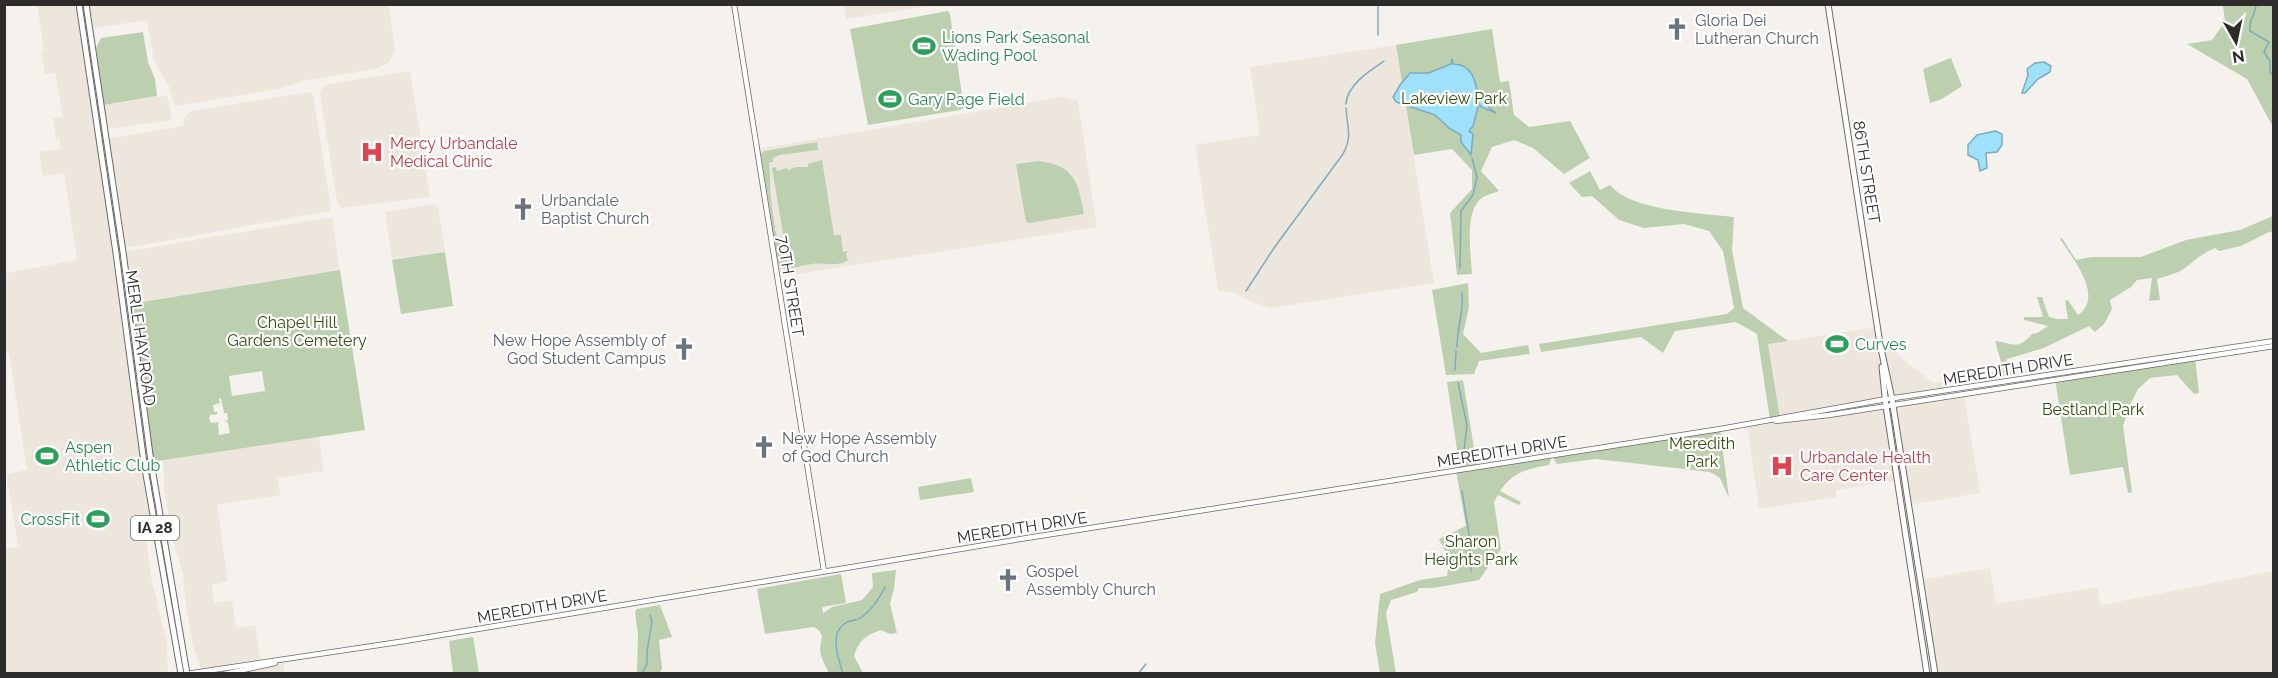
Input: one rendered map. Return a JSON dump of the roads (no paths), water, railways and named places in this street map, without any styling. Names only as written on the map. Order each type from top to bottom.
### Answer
[{"type":"main road","name":"MERLE HAY ROAD","points":[[78,4],[116,253],[144,463],[182,674]]},
{"type":"main road","name":"MERLE HAY ROAD","points":[[86,4],[151,462],[187,673]]},
{"type":"main road","name":"70TH STREET","points":[[734,4],[824,571]]},
{"type":"main road","name":"86TH STREET","points":[[1828,4],[1928,674]]},
{"type":"main road","name":"MEREDITH DRIVE","points":[[1893,402],[2274,341]]},
{"type":"main road","name":"86TH STREET","points":[[1880,344],[1893,402],[1935,674]]},
{"type":"main road","name":"MEREDITH DRIVE","points":[[187,673],[302,657],[824,571],[1886,403],[2274,346]]},
{"type":"main road","name":"MEREDITH DRIVE","points":[[224,674],[302,657]]},
{"type":"water","points":[[1452,59],[1453,64],[1469,70],[1476,85],[1478,97],[1484,98],[1487,106],[1496,113],[1481,107],[1479,103],[1473,126],[1469,131],[1473,134],[1471,155],[1461,142],[1461,135],[1435,115],[1396,102],[1393,97],[1410,73],[1429,73],[1451,64]]},
{"type":"water","points":[[2044,62],[2051,66],[2050,72],[2038,79],[2025,93],[2022,93],[2028,75],[2027,69],[2035,63]]},
{"type":"water","points":[[1995,131],[2002,134],[2002,145],[1997,152],[1986,153],[1987,168],[1980,171],[1978,160],[1968,155],[1968,145],[1977,135]]},
{"type":"waterway","points":[[1378,4],[1378,35]]},
{"type":"waterway","points":[[2256,4],[2250,31],[2269,42],[2264,52],[2270,61],[2270,72],[2274,76]]},
{"type":"waterway","points":[[1346,104],[1347,97],[1355,85],[1384,61]]},
{"type":"waterway","points":[[1246,291],[1274,248],[1343,154],[1349,136],[1346,108]]},
{"type":"waterway","points":[[1460,268],[1461,211],[1473,195],[1477,177],[1472,158]]},
{"type":"waterway","points":[[1457,347],[1462,293]]},
{"type":"waterway","points":[[1455,370],[1456,351]]},
{"type":"waterway","points":[[1458,383],[1467,425],[1463,459]]},
{"type":"waterway","points":[[1462,491],[1469,534],[1471,571]]},
{"type":"waterway","points":[[843,674],[836,648],[839,629],[846,623],[866,614],[885,587]]},
{"type":"waterway","points":[[642,674],[647,664],[652,621],[650,615]]},
{"type":"waterway","points":[[1138,674],[1146,664]]},
{"type":"place","name":"Gloria Dei Lutheran Church","points":[[1677,29]]},
{"type":"place","name":"Lions Park Seasonal Wading Pool","points":[[924,46]]},
{"type":"place","name":"Gary Page Field","points":[[890,99]]},
{"type":"place","name":"Mercy Urbandale Medical Clinic","points":[[372,152]]},
{"type":"place","name":"Urbandale Baptist Church","points":[[523,209]]},
{"type":"place","name":"Curves","points":[[1837,344]]},
{"type":"place","name":"New Hope Assembly of God Student Campus","points":[[684,349]]},
{"type":"place","name":"New Hope Assembly of God Church","points":[[764,447]]},
{"type":"place","name":"Aspen Athletic Club","points":[[47,456]]},
{"type":"place","name":"Urbandale Health Care Center","points":[[1782,466]]},
{"type":"place","name":"CrossFit","points":[[98,519]]},
{"type":"place","name":"Gospel Assembly Church","points":[[1008,580]]},
{"type":"park label","name":"Lakeview Park","points":[[1454,98]]},
{"type":"park label","name":"Chapel Hill Gardens Cemetery","points":[[297,331]]},
{"type":"park label","name":"Bestland Park","points":[[2093,409]]},
{"type":"park label","name":"Meredith Park","points":[[1702,452]]},
{"type":"park label","name":"Sharon Heights Park","points":[[1471,550]]}]
